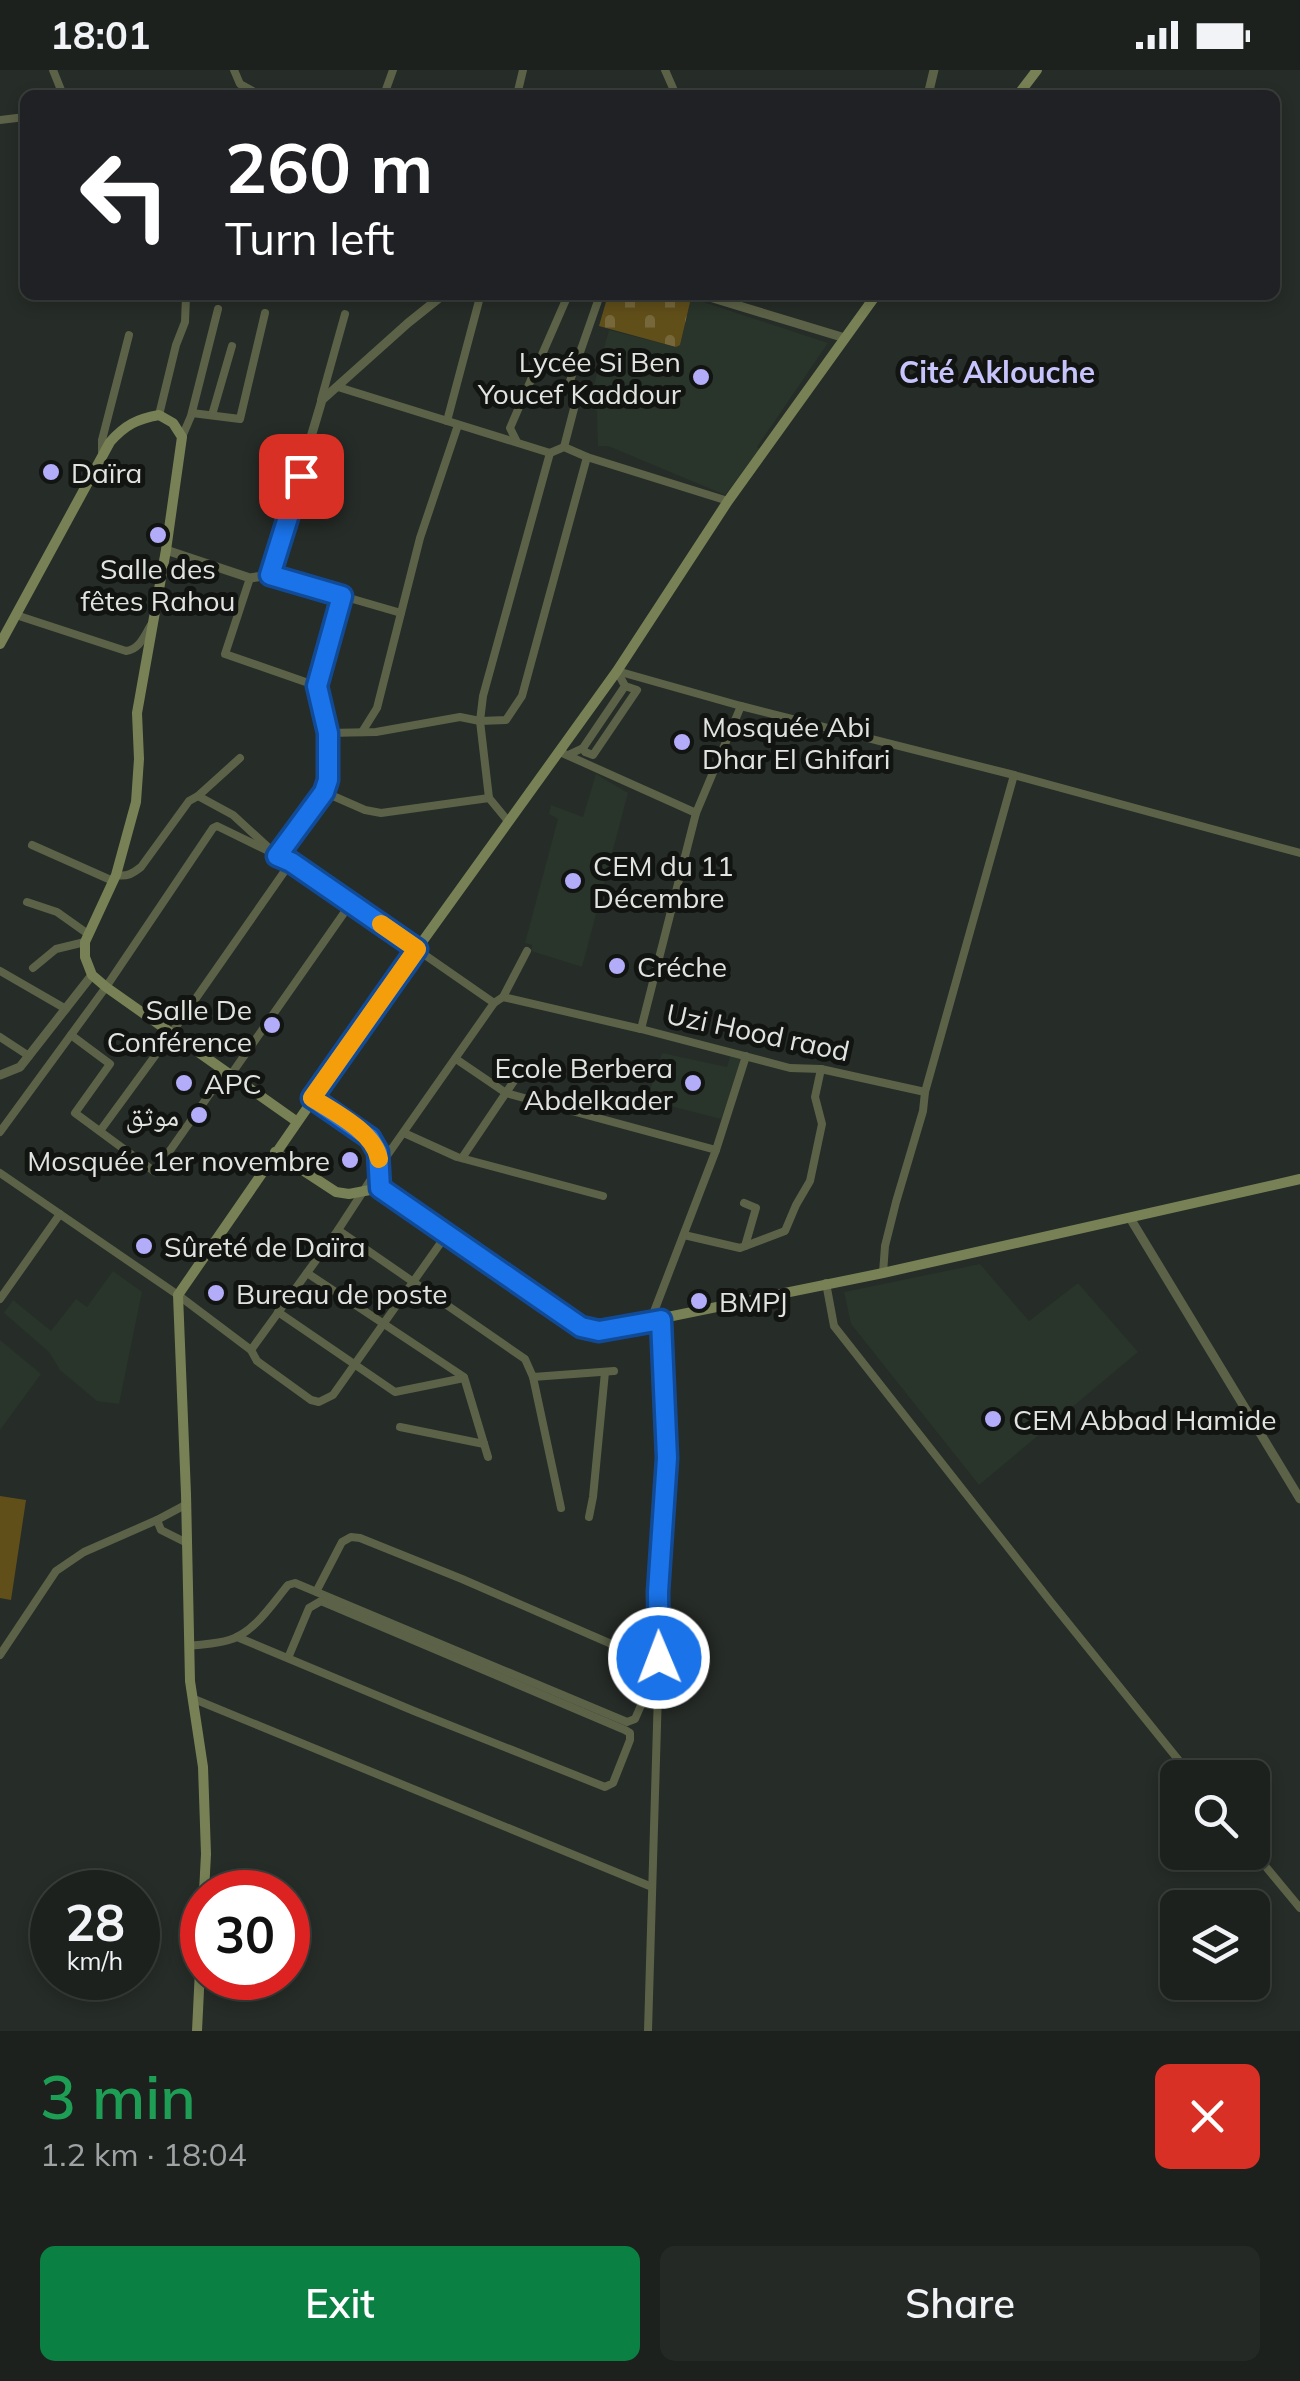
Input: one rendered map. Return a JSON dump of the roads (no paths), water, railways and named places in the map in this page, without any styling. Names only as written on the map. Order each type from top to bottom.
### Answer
[{"type":"main road","points":[[1022,90],[1037,70]]},
{"type":"main road","points":[[205,1870],[203,1767],[190,1681],[178,1295],[508,821],[564,754],[728,502],[873,300]]},
{"type":"main road","points":[[0,644],[102,456],[123,427],[159,415],[172,422],[182,437],[137,713],[136,802],[114,878],[86,938],[86,956],[92,975],[106,988],[296,1121]]},
{"type":"main road","points":[[312,1098],[370,1138],[378,1152],[380,1188]]},
{"type":"main road","points":[[275,1152],[336,1192],[349,1194],[380,1188],[581,1327],[599,1331],[883,1273],[1300,1179]]},
{"type":"main road","points":[[197,2031],[199,2000]]},
{"type":"street","points":[[234,70],[240,84],[251,90]]},
{"type":"street","points":[[159,415],[185,322],[186,300]]},
{"type":"street","points":[[322,400],[438,300]]},
{"type":"street","points":[[447,421],[479,300]]},
{"type":"street","points":[[518,443],[510,428],[566,300]]},
{"type":"street","points":[[338,388],[550,453],[564,446],[577,397],[570,381],[598,300]]},
{"type":"street","points":[[720,300],[846,338]]},
{"type":"street","points":[[182,437],[218,309]]},
{"type":"street","points":[[192,412],[240,419],[265,313]]},
{"type":"street","points":[[270,575],[344,314]]},
{"type":"street","points":[[102,456],[102,440],[129,335]]},
{"type":"street","points":[[212,415],[232,346]]},
{"type":"street","points":[[362,732],[376,708],[420,538],[458,424]]},
{"type":"street","points":[[564,446],[728,502]]},
{"type":"street","points":[[508,821],[489,798],[480,721],[483,696],[550,453]]},
{"type":"street","points":[[328,733],[376,732],[460,717],[506,720],[522,696],[587,457]]},
{"type":"street","points":[[166,550],[250,578],[270,575],[401,613]]},
{"type":"street","points":[[250,578],[225,654],[317,686]]},
{"type":"street","points":[[277,856],[324,792],[328,780],[328,733],[317,686],[342,596]]},
{"type":"street","points":[[16,615],[126,651],[138,646],[154,621]]},
{"type":"street","points":[[564,754],[583,748],[593,755],[637,690],[625,686],[617,671]]},
{"type":"street","points":[[617,671],[1300,854]]},
{"type":"street","points":[[641,1029],[696,813],[740,706]]},
{"type":"street","points":[[564,754],[696,813]]},
{"type":"street","points":[[32,845],[114,878],[134,873],[189,801],[240,758]]},
{"type":"street","points":[[883,1273],[896,1199],[1014,775]]},
{"type":"street","points":[[324,792],[381,813],[489,798]]},
{"type":"street","points":[[198,796],[233,815],[277,856]]},
{"type":"street","points":[[0,1132],[218,826],[291,862],[494,1004]]},
{"type":"street","points":[[100,1132],[291,862]]},
{"type":"street","points":[[28,902],[58,912],[86,938],[56,949],[34,968]]},
{"type":"street","points":[[71,1035],[110,1064],[75,1113],[155,1172],[352,903]]},
{"type":"street","points":[[251,1350],[494,1004],[503,997],[528,951]]},
{"type":"street","points":[[0,971],[66,1009]]},
{"type":"street","points":[[0,1076],[20,1067],[92,975]]},
{"type":"street","name":"Uzi Hood raod","points":[[503,997],[790,1068],[820,1069],[925,1092]]},
{"type":"street","points":[[0,1038],[29,1056]]},
{"type":"street","points":[[648,2031],[658,1592],[667,1458],[656,1321],[746,1056]]},
{"type":"street","points":[[456,1059],[506,1093],[716,1150]]},
{"type":"street","points":[[684,1235],[740,1248],[785,1231],[810,1181],[822,1124],[815,1097],[820,1069]]},
{"type":"street","points":[[462,1158],[520,1072]]},
{"type":"street","points":[[404,1132],[462,1158],[603,1196]]},
{"type":"street","points":[[1,1175],[178,1295],[251,1350],[256,1361],[319,1402],[332,1395],[447,1234]]},
{"type":"street","points":[[744,1203],[756,1208],[746,1246]]},
{"type":"street","points":[[0,1298],[60,1214]]},
{"type":"street","points":[[1130,1218],[1300,1500]]},
{"type":"street","points":[[338,1230],[526,1359],[534,1377],[561,1508]]},
{"type":"street","points":[[307,1273],[464,1378],[488,1457]]},
{"type":"street","points":[[826,1284],[834,1326],[1179,1760]]},
{"type":"street","points":[[278,1312],[395,1392],[464,1378]]},
{"type":"street","points":[[534,1377],[609,1372],[589,1517]]},
{"type":"street","points":[[400,1428],[484,1444]]},
{"type":"street","points":[[0,1655],[56,1571],[84,1552],[186,1504]]},
{"type":"street","points":[[157,1520],[161,1530],[188,1544]]},
{"type":"street","points":[[189,1646],[237,1637],[252,1627],[288,1585],[295,1583],[316,1592],[627,1722],[635,1719],[654,1675],[652,1664],[628,1651],[360,1538],[342,1542],[316,1592]]},
{"type":"street","points":[[237,1637],[288,1658],[605,1787],[612,1783],[630,1740],[630,1733],[625,1730],[320,1601],[309,1608],[288,1658]]},
{"type":"street","points":[[194,1699],[652,1887]]},
{"type":"street","points":[[1269,1870],[1300,1908]]},
{"type":"place","name":"Lycée Si Ben Youcef Kaddour","points":[[701,377]]},
{"type":"place","name":"Daïra","points":[[51,472]]},
{"type":"place","name":"Salle des fêtes Rahou","points":[[158,535]]},
{"type":"place","name":"Mosquée Abi Dhar El Ghifari","points":[[682,742]]},
{"type":"place","name":"CEM du 11 Décembre","points":[[573,881]]},
{"type":"place","name":"Créche","points":[[617,966]]},
{"type":"place","name":"Salle De Conférence","points":[[272,1025]]},
{"type":"place","name":"APC","points":[[184,1083]]},
{"type":"place","name":"Ecole Berbera Abdelkader","points":[[693,1083]]},
{"type":"place","name":"موثق","points":[[199,1115]]},
{"type":"place","name":"Mosquée 1er novembre","points":[[350,1160]]},
{"type":"place","name":"Sûreté de Daïra","points":[[144,1246]]},
{"type":"place","name":"Bureau de poste","points":[[216,1293]]},
{"type":"place","name":"BMPJ","points":[[699,1301]]},
{"type":"place","name":"CEM Abbad Hamide","points":[[993,1419]]},
{"type":"district","name":"Cité Aklouche","points":[[997,372]]}]
